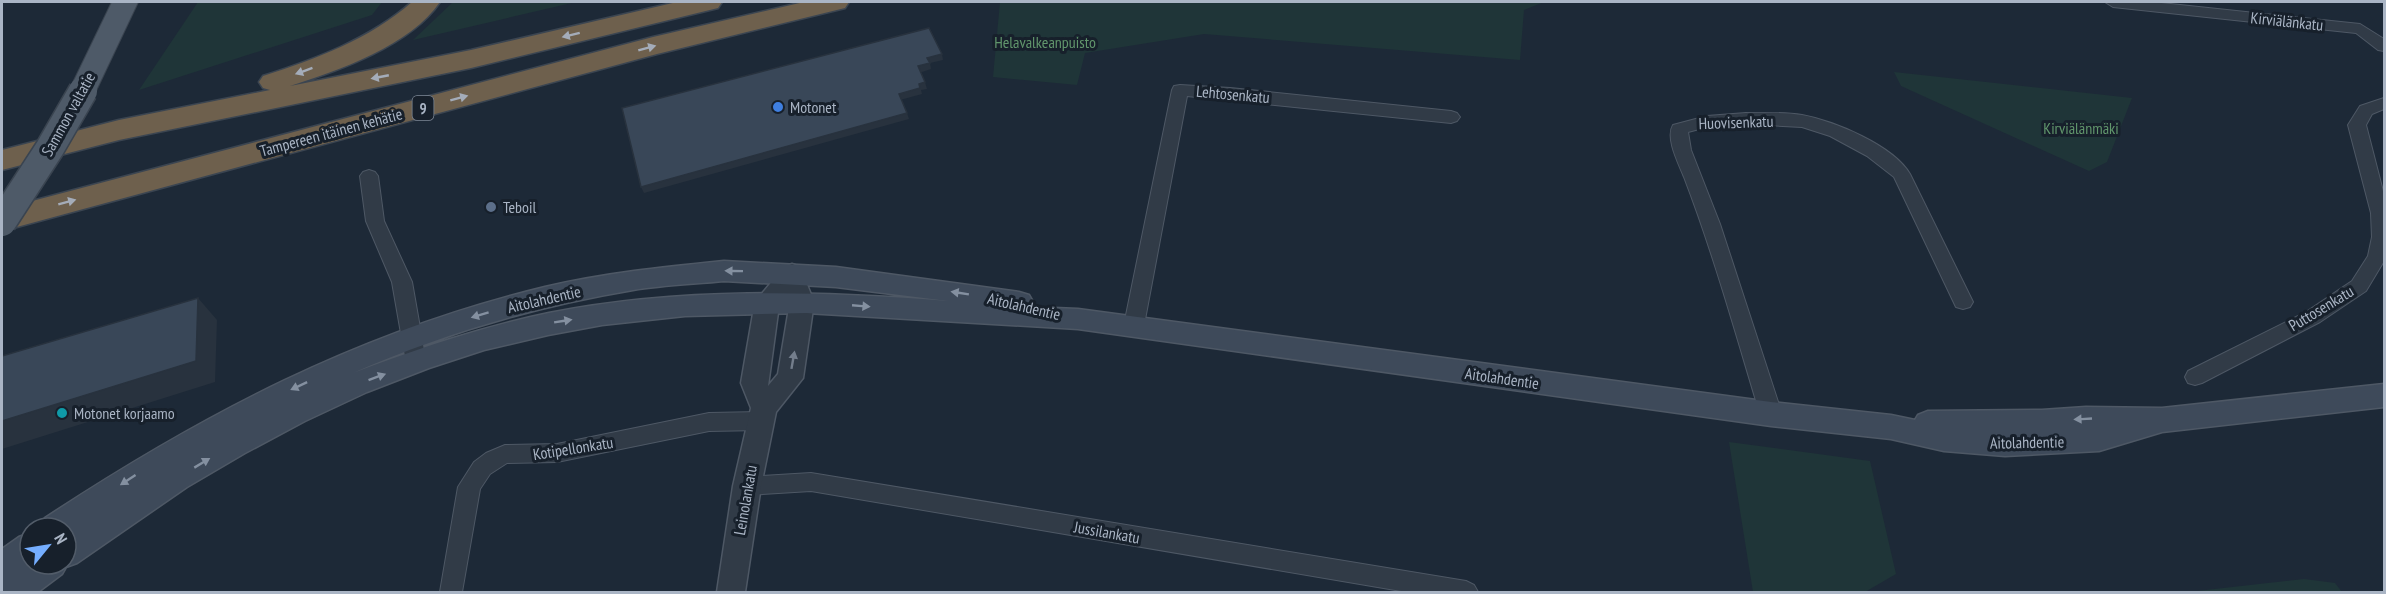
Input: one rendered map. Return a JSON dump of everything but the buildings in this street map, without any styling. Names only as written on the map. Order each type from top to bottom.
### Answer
[{"type":"highway","points":[[119,130],[318,66],[392,30],[415,14],[427,2]]},
{"type":"highway","name":"9","points":[[2,159],[119,130],[471,59],[709,2]]},
{"type":"highway","name":"Tampereen itäinen kehätie","points":[[4,220],[641,50],[836,2]]},
{"type":"main road","name":"Sammon valtatie","points":[[4,220],[83,91],[125,2]]},
{"type":"main road","name":"Aitolahdentie","points":[[78,545],[155,491],[233,445],[414,350],[496,311],[591,288],[725,271],[792,273],[850,277],[1020,303],[1078,319]]},
{"type":"main road","name":"Aitolahdentie","points":[[74,516],[140,473],[224,423],[298,386],[414,350],[467,344],[547,324],[655,308],[767,302],[802,302],[1012,318],[1078,319],[1134,325],[1771,414],[1891,427],[1944,440],[2025,444],[2099,439],[2162,420],[2385,396]]},
{"type":"main road","points":[[2,567],[18,556]]},
{"type":"main road","points":[[13,592],[35,576]]},
{"type":"street","name":"Kirviälänkatu","points":[[2113,2],[2172,5],[2360,28],[2385,46]]},
{"type":"street","name":"Lehtosenkatu","points":[[1134,325],[1180,90],[1230,93],[1451,117]]},
{"type":"street","name":"Puttosenkatu","points":[[2195,377],[2313,317],[2359,286],[2377,257],[2381,237],[2380,215],[2357,125],[2360,115],[2368,107],[2385,104]]},
{"type":"street","name":"Huovisenkatu","points":[[1771,414],[1711,224],[1682,150],[1679,129],[1692,123],[1711,121],[1788,120],[1814,124],[1879,154],[1893,164],[1900,174],[1963,302]]},
{"type":"street","points":[[369,177],[375,221],[402,282],[414,350]]},
{"type":"street","points":[[762,414],[754,383],[767,302],[792,273]]},
{"type":"street","name":"Leinolankatu","points":[[731,592],[747,486],[762,414],[790,378],[802,302],[792,273]]},
{"type":"street","name":"Kotipellonkatu","points":[[451,592],[469,487],[482,468],[494,459],[505,454],[557,453],[709,422],[762,414]]},
{"type":"street","name":"Jussilankatu","points":[[747,486],[811,482],[1467,592]]},
{"type":"green space","points":[[198,2],[382,2],[372,15],[139,90]]},
{"type":"green space","points":[[453,2],[576,2],[413,40]]},
{"type":"green space","name":"Helavalkeanpuisto","points":[[1000,2],[1544,2],[1524,10],[1520,60],[1204,34],[1085,53],[1077,85],[993,77]]},
{"type":"green space","name":"Kirviälänmäki","points":[[1894,72],[2132,98],[2107,162],[2089,171],[1901,86]]},
{"type":"green space","points":[[1729,442],[1870,461],[1896,574],[1865,592],[1753,592]]},
{"type":"green space","points":[[2304,579],[2335,583],[2342,592],[2188,592]]},
{"type":"place","name":"Motonet","points":[[778,107]]},
{"type":"place","name":"Teboil","points":[[491,207]]},
{"type":"place","name":"Motonet korjaamo","points":[[62,413]]}]
